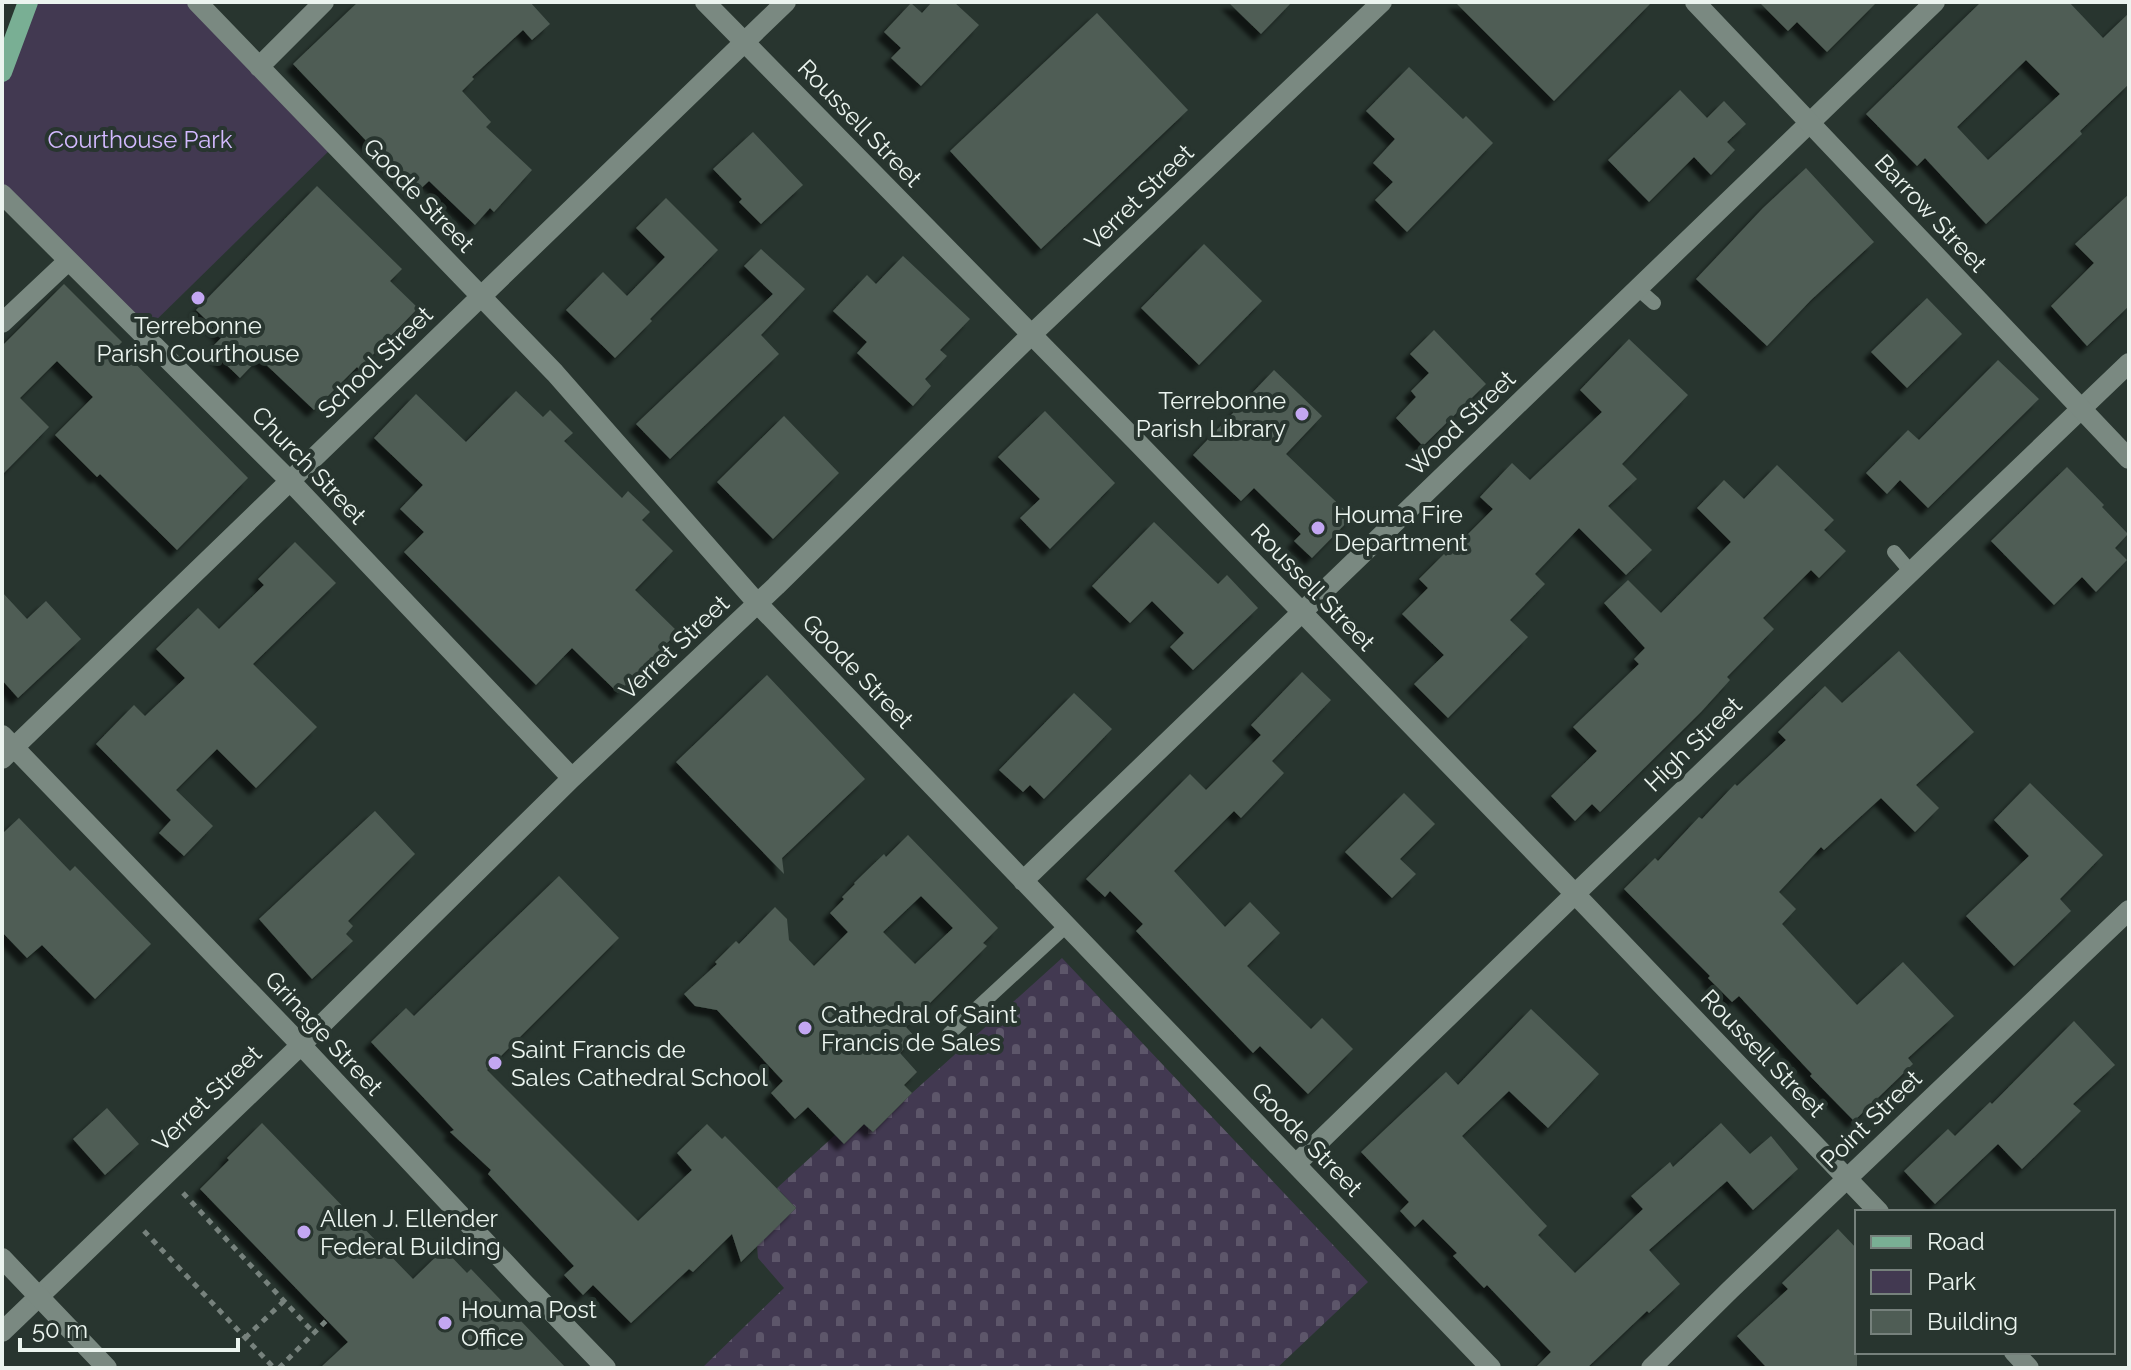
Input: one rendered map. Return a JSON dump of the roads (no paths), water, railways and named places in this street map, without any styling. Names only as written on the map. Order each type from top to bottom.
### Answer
[{"type":"main road","points":[[2,72],[28,2]]},
{"type":"street","name":"Goode Street","points":[[197,2],[555,373],[758,604],[1491,1368]]},
{"type":"street","points":[[259,67],[324,2]]},
{"type":"street","name":"Roussell Street","points":[[705,2],[1137,442],[1877,1210]]},
{"type":"street","name":"School Street","points":[[6,748],[291,482],[786,2]]},
{"type":"street","name":"Verret Street","points":[[2,1332],[301,1045],[572,778],[758,604],[1031,335],[1382,2]]},
{"type":"street","name":"Barrow Street","points":[[1695,2],[2129,459]]},
{"type":"street","name":"Wood Street","points":[[1023,881],[1935,2]]},
{"type":"street","name":"Church Street","points":[[2,194],[291,482],[572,778]]},
{"type":"street","points":[[2,323],[68,261]]},
{"type":"street","name":"High Street","points":[[1296,1164],[2129,363]]},
{"type":"street","name":"Grinage Street","points":[[6,748],[301,1045],[606,1368]]},
{"type":"street","name":"Point Street","points":[[1651,1368],[2129,910]]},
{"type":"street","points":[[2,1258],[107,1368]]},
{"type":"lane","points":[[1638,289],[1654,303]]},
{"type":"lane","points":[[1894,552],[1911,572]]},
{"type":"lane","points":[[949,1034],[1066,926]]},
{"type":"place","name":"Terrebonne Parish Courthouse","points":[[198,298]]},
{"type":"place","name":"Terrebonne Parish Library","points":[[1302,414]]},
{"type":"place","name":"Houma Fire Department","points":[[1318,528]]},
{"type":"place","name":"Cathedral of Saint Francis de Sales","points":[[805,1028]]},
{"type":"place","name":"Saint Francis de Sales Cathedral School","points":[[495,1063]]},
{"type":"place","name":"Allen J. Ellender Federal Building","points":[[304,1232]]},
{"type":"place","name":"Houma Post Office","points":[[445,1323]]},
{"type":"park label","name":"Courthouse Park","points":[[140,139]]}]
